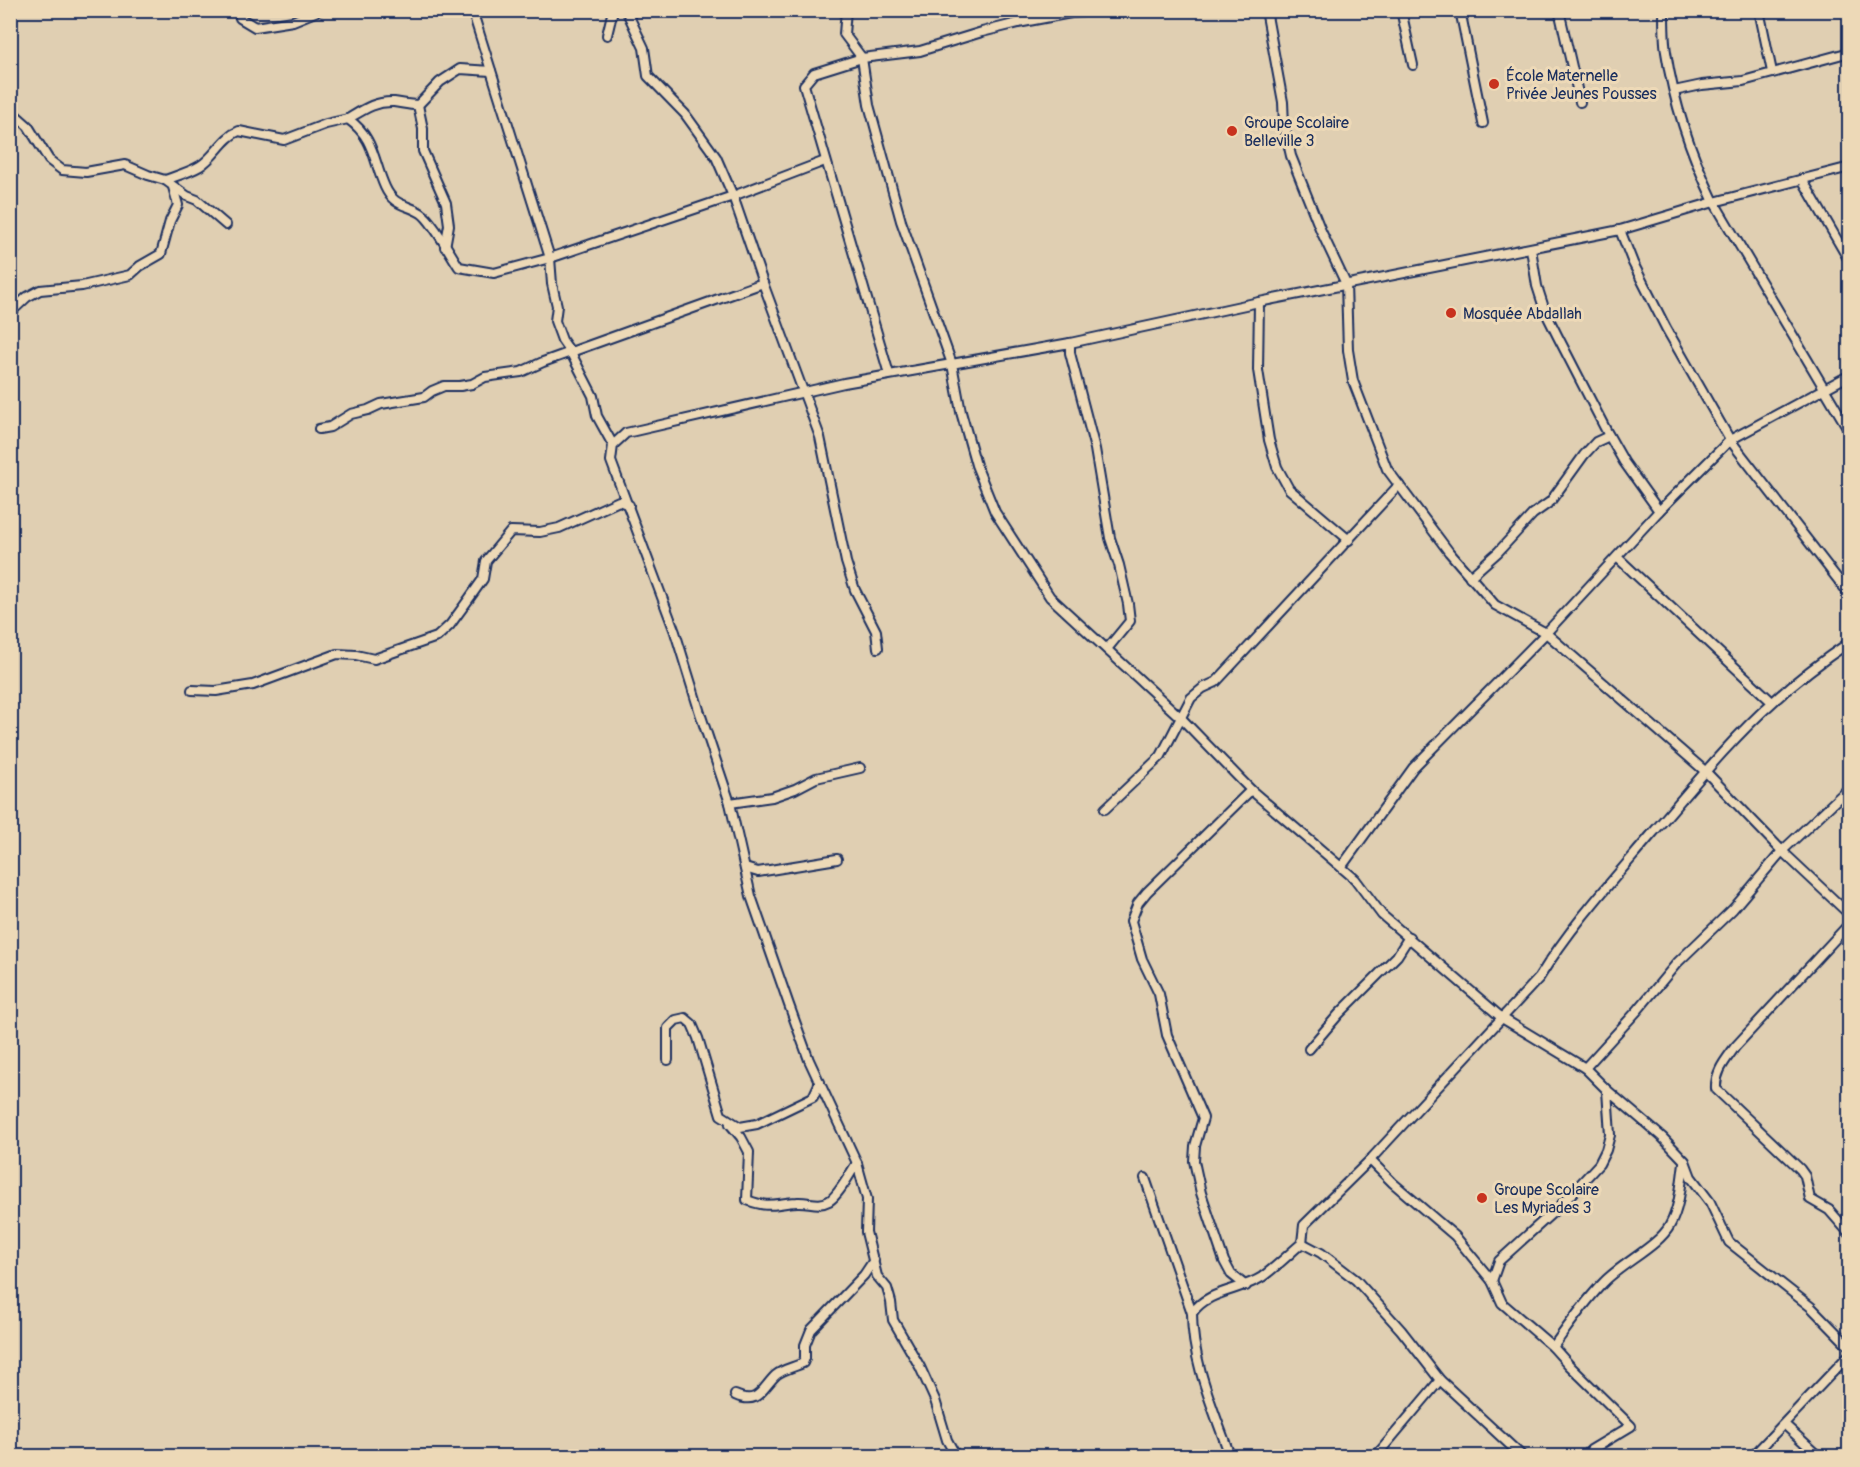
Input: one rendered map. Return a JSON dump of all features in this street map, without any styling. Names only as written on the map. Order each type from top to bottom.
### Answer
[{"type":"street","points":[[240,10],[240,18],[255,27],[293,21],[320,10]]},
{"type":"street","points":[[472,10],[550,258],[557,306],[555,321],[562,340],[593,396],[597,416],[613,445],[611,461],[675,632],[730,803],[752,896],[809,1060],[856,1163],[867,1199],[866,1232],[877,1276],[887,1288],[893,1320],[920,1367],[935,1400],[947,1440],[956,1456]]},
{"type":"street","points":[[607,35],[613,10]]},
{"type":"street","points":[[626,10],[644,48],[648,76],[685,114],[716,157],[733,196],[820,437],[846,562],[855,590],[876,630],[878,648]]},
{"type":"street","points":[[846,10],[844,34],[862,58],[869,105],[901,221],[952,364],[961,412],[976,465],[995,512],[1050,597],[1180,717],[1251,790],[1342,866],[1355,879],[1382,915],[1502,1018],[1584,1068],[1662,1137],[1684,1161],[1691,1177],[1710,1202],[1729,1242],[1811,1307],[1850,1347]]},
{"type":"street","points":[[889,374],[804,85],[814,73],[862,58],[920,51],[982,32],[1071,12],[1109,10]]},
{"type":"street","points":[[1266,10],[1291,156],[1308,201],[1346,284],[1348,350],[1353,381],[1388,469],[1470,577],[1495,605],[1546,633],[1706,772],[1850,915]]},
{"type":"street","points":[[1401,10],[1413,65]]},
{"type":"street","points":[[1460,10],[1483,123]]},
{"type":"street","points":[[1559,10],[1580,102]]},
{"type":"street","points":[[1664,10],[1665,50],[1684,134],[1714,202],[1850,432]]},
{"type":"street","points":[[1759,10],[1772,72]]},
{"type":"street","points":[[1674,91],[1702,85],[1743,81],[1850,52]]},
{"type":"street","points":[[165,180],[200,166],[217,152],[233,133],[239,131],[284,140],[326,124],[348,119],[375,103],[395,102],[418,105],[440,82],[460,69],[491,71]]},
{"type":"street","points":[[418,105],[423,129],[423,151],[446,202],[449,225],[445,247]]},
{"type":"street","points":[[10,110],[28,126],[49,160],[62,170],[86,172],[125,165],[165,180],[197,200],[226,225]]},
{"type":"street","points":[[348,119],[359,127],[370,144],[385,189],[397,204],[423,214],[459,267],[494,273],[550,258],[733,196],[825,161]]},
{"type":"street","points":[[613,445],[626,433],[889,374],[1070,343],[1346,284],[1620,230],[1850,166]]},
{"type":"street","points":[[1802,179],[1850,262]]},
{"type":"street","points":[[10,313],[27,297],[40,290],[82,286],[130,275],[140,266],[154,260],[161,254],[170,221],[178,205],[173,187]]},
{"type":"street","points":[[1620,230],[1633,263],[1661,320],[1730,440],[1850,595]]},
{"type":"street","points":[[1531,249],[1537,286],[1545,311],[1609,436],[1624,462],[1659,511]]},
{"type":"street","points":[[319,429],[330,427],[351,414],[381,404],[424,397],[444,386],[472,384],[485,377],[521,372],[763,283]]},
{"type":"street","points":[[1259,302],[1258,370],[1269,440],[1277,467],[1289,489],[1349,540]]},
{"type":"street","points":[[1070,343],[1070,353],[1095,449],[1110,538],[1128,604],[1130,621],[1107,649]]},
{"type":"street","points":[[1342,866],[1413,768],[1546,633],[1659,511],[1730,440],[1822,388],[1850,375]]},
{"type":"street","points":[[1470,577],[1498,552],[1533,514],[1550,502],[1596,442],[1609,436]]},
{"type":"street","points":[[1105,810],[1161,756],[1191,698],[1216,681],[1399,485]]},
{"type":"street","points":[[192,690],[216,691],[253,686],[337,654],[374,659],[437,637],[450,625],[483,579],[486,561],[511,531],[540,532],[559,528],[619,501],[629,505]]},
{"type":"street","points":[[1617,557],[1772,702]]},
{"type":"street","points":[[1192,1313],[1199,1303],[1220,1293],[1245,1286],[1263,1276],[1302,1243],[1304,1225],[1370,1160],[1539,978],[1554,954],[1598,896],[1706,772],[1772,702],[1807,672],[1850,642]]},
{"type":"street","points":[[730,803],[772,797],[795,789],[816,777],[860,768]]},
{"type":"street","points":[[1584,1068],[1637,1011],[1677,963],[1733,909],[1782,850],[1850,787]]},
{"type":"street","points":[[1245,1286],[1230,1274],[1201,1193],[1194,1161],[1203,1118],[1167,1035],[1159,994],[1142,959],[1131,921],[1138,903],[1148,892],[1251,790]]},
{"type":"street","points":[[745,868],[758,872],[837,859]]},
{"type":"street","points":[[1850,924],[1735,1047],[1721,1066],[1716,1081],[1716,1089],[1805,1176],[1810,1199],[1829,1210],[1850,1234]]},
{"type":"street","points":[[1310,1049],[1339,1014],[1397,957],[1409,937]]},
{"type":"street","points":[[668,1060],[668,1028],[676,1020],[685,1018],[692,1024],[698,1038],[722,1115],[741,1137],[749,1152],[747,1200],[761,1206],[778,1206],[798,1202],[817,1205],[831,1200],[856,1163]]},
{"type":"street","points":[[722,1115],[740,1127],[757,1124],[813,1097],[820,1082]]},
{"type":"street","points":[[1492,1281],[1499,1261],[1562,1204],[1599,1164],[1610,1135],[1607,1090]]},
{"type":"street","points":[[1370,1160],[1393,1183],[1455,1236],[1492,1281],[1502,1302],[1553,1347],[1631,1426],[1585,1456]]},
{"type":"street","points":[[1553,1347],[1604,1282],[1654,1243],[1670,1227],[1684,1161]]},
{"type":"street","points":[[1145,1178],[1192,1313],[1192,1333],[1208,1396],[1230,1456]]},
{"type":"street","points":[[1302,1243],[1321,1253],[1356,1280],[1401,1330],[1440,1380],[1522,1456]]},
{"type":"street","points":[[735,1395],[744,1399],[752,1398],[764,1391],[777,1374],[802,1363],[811,1330],[864,1275],[874,1260]]},
{"type":"street","points":[[1754,1456],[1850,1354]]},
{"type":"street","points":[[1376,1456],[1440,1380]]},
{"type":"street","points":[[1785,1425],[1820,1456]]},
{"type":"place","name":"École Maternelle Privée Jeunes Pousses","points":[[1494,84]]},
{"type":"place","name":"Groupe Scolaire Belleville 3","points":[[1232,131]]},
{"type":"place","name":"Mosquée Abdallah","points":[[1451,313]]},
{"type":"place","name":"Groupe Scolaire Les Myriades 3","points":[[1482,1198]]}]
